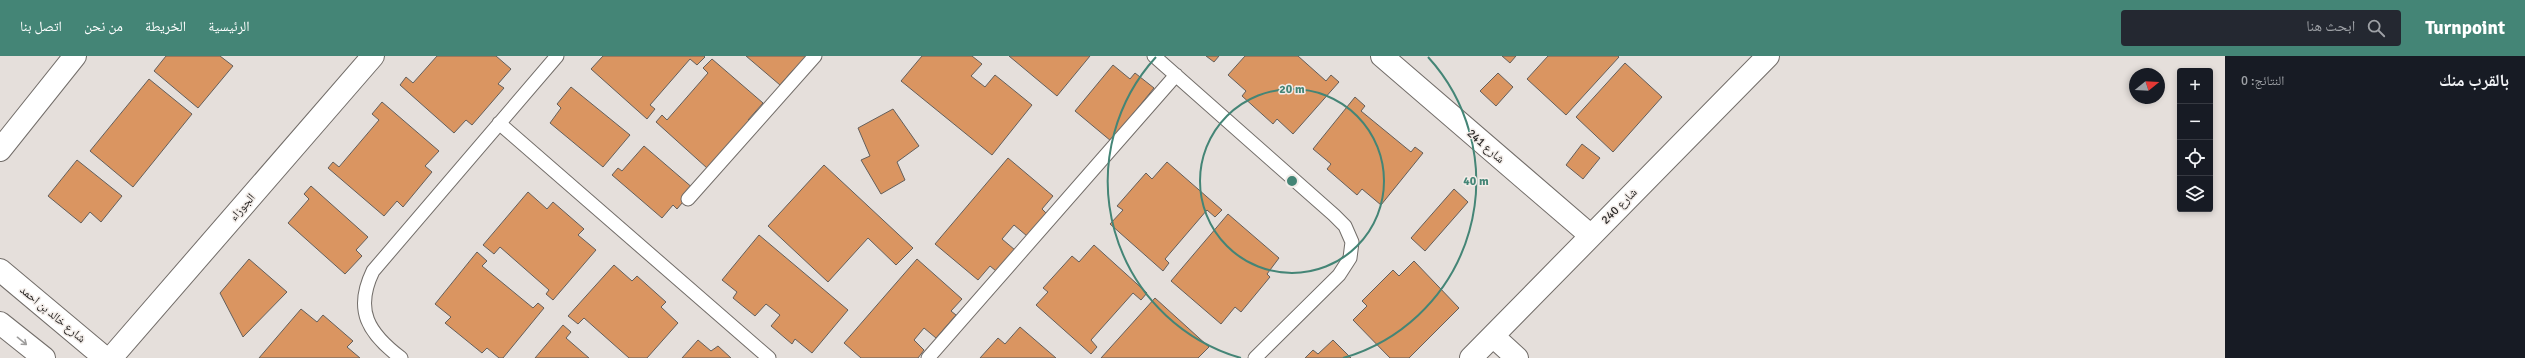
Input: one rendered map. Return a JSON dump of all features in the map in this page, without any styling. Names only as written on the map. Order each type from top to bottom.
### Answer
[{"type":"street","points":[[0,150],[75,56]]},
{"type":"street","name":"الجوزاء","points":[[111,358],[373,56]]},
{"type":"street","name":"شارع 241","points":[[1382,56],[1590,235]]},
{"type":"street","name":"شارع 240","points":[[1471,358],[1590,235],[1768,56]]},
{"type":"street","name":"شارع خالد بن احمد","points":[[0,270],[105,358]]},
{"type":"street","points":[[0,323],[44,358]]},
{"type":"street","points":[[1493,336],[1517,358]]},
{"type":"lane","points":[[401,358],[384,345],[373,332],[369,323],[364,302],[366,285],[374,270],[557,56]]},
{"type":"lane","points":[[688,199],[816,56]]},
{"type":"lane","points":[[1154,56],[1334,214],[1345,226],[1352,242],[1350,258],[1339,274],[1255,358]]},
{"type":"lane","points":[[928,358],[1176,75]]},
{"type":"lane","points":[[499,123],[769,358]]},
{"type":"building","points":[[166,56],[220,56],[233,66],[198,108],[154,71]]},
{"type":"building","points":[[437,56],[496,56],[511,69],[498,84],[504,88],[472,125],[466,120],[454,133],[400,85],[406,77],[413,83]]},
{"type":"building","points":[[603,56],[705,57],[697,65],[690,59],[650,105],[655,109],[647,119],[591,69]]},
{"type":"building","points":[[746,56],[812,56],[797,73],[793,70],[780,85]]},
{"type":"building","points":[[922,56],[972,56],[982,64],[971,76],[985,87],[995,75],[1032,105],[992,155],[901,81]]},
{"type":"building","points":[[1009,56],[1090,56],[1057,96]]},
{"type":"building","points":[[1206,56],[1219,56],[1214,62]]},
{"type":"building","points":[[1245,56],[1298,56],[1326,81],[1331,75],[1339,82],[1293,134],[1277,119],[1273,124],[1242,96],[1246,91],[1228,75]]},
{"type":"building","points":[[1502,56],[1516,56],[1510,63]]},
{"type":"building","points":[[1548,56],[1619,57],[1566,115],[1527,79]]},
{"type":"building","points":[[712,59],[763,103],[748,120],[753,124],[725,156],[721,152],[707,168],[656,122],[662,115],[667,120],[708,73],[703,68]]},
{"type":"building","points":[[1625,63],[1662,97],[1613,152],[1576,117]]},
{"type":"building","points":[[1113,65],[1130,79],[1135,73],[1154,88],[1111,141],[1075,111]]},
{"type":"building","points":[[1498,73],[1513,87],[1496,106],[1480,91]]},
{"type":"building","points":[[149,79],[192,114],[133,187],[90,151]]},
{"type":"building","points":[[571,87],[630,135],[603,167],[550,123],[561,108],[557,104]]},
{"type":"building","points":[[1355,97],[1365,106],[1361,111],[1411,152],[1415,147],[1423,153],[1381,205],[1362,189],[1357,195],[1327,169],[1331,164],[1313,149]]},
{"type":"building","points":[[382,102],[439,151],[425,166],[432,172],[403,207],[397,201],[384,216],[328,168],[333,162],[339,167],[379,120],[372,114]]},
{"type":"building","points":[[893,109],[919,146],[897,162],[905,180],[881,194],[861,160],[870,156],[858,128]]},
{"type":"building","points":[[1582,144],[1600,158],[1583,179],[1566,165]]},
{"type":"building","points":[[644,146],[694,189],[677,209],[673,205],[662,218],[612,175],[618,168],[622,171]]},
{"type":"building","points":[[1008,158],[1053,196],[1042,209],[1047,214],[1027,236],[1014,225],[1002,239],[1015,250],[996,271],[990,266],[978,280],[935,244]]},
{"type":"building","points":[[77,160],[122,196],[101,222],[90,212],[81,223],[48,196]]},
{"type":"building","points":[[1167,162],[1222,210],[1215,217],[1207,210],[1165,259],[1169,263],[1163,271],[1110,224],[1123,210],[1117,206],[1146,173],[1152,179]]},
{"type":"building","points":[[824,165],[913,248],[896,265],[868,238],[828,282],[768,226]]},
{"type":"building","points":[[311,186],[368,237],[356,250],[362,256],[345,274],[288,223],[309,199],[304,194]]},
{"type":"building","points":[[1454,189],[1468,202],[1425,251],[1411,238]]},
{"type":"building","points":[[528,192],[547,209],[553,202],[584,229],[578,235],[596,250],[553,300],[546,294],[549,290],[500,247],[494,254],[483,245]]},
{"type":"building","points":[[1228,214],[1279,258],[1267,274],[1270,277],[1241,312],[1235,307],[1221,324],[1171,281]]},
{"type":"building","points":[[759,235],[848,310],[812,353],[795,339],[792,344],[771,326],[780,315],[766,304],[755,316],[733,298],[737,292],[722,280]]},
{"type":"building","points":[[1094,245],[1147,293],[1141,300],[1133,293],[1091,340],[1097,347],[1091,354],[1036,305],[1048,292],[1043,288],[1072,256],[1079,262]]},
{"type":"building","points":[[477,252],[487,261],[482,266],[533,308],[538,303],[544,308],[503,358],[499,358],[487,348],[482,353],[445,323],[451,317],[435,304]]},
{"type":"building","points":[[249,259],[287,292],[243,337],[220,293]]},
{"type":"building","points":[[917,259],[962,299],[951,311],[956,315],[936,338],[924,328],[914,340],[924,350],[918,358],[861,358],[844,343]]},
{"type":"building","points":[[1414,261],[1459,308],[1409,358],[1390,358],[1353,320],[1367,306],[1362,301],[1393,270],[1399,276]]},
{"type":"building","points":[[614,265],[632,281],[637,276],[666,302],[661,307],[678,323],[647,358],[629,358],[584,318],[578,324],[568,316]]},
{"type":"building","points":[[1155,298],[1209,347],[1198,358],[1101,358]]},
{"type":"building","points":[[301,309],[317,322],[323,315],[353,341],[347,347],[360,358],[259,358]]},
{"type":"building","points":[[563,325],[571,332],[566,338],[589,358],[535,358]]},
{"type":"building","points":[[1020,327],[1056,358],[980,358],[998,338],[1005,344]]},
{"type":"building","points":[[698,340],[711,351],[718,346],[731,358],[682,358]]},
{"type":"building","points":[[1333,340],[1351,358],[1305,358],[1313,350],[1318,354]]}]
